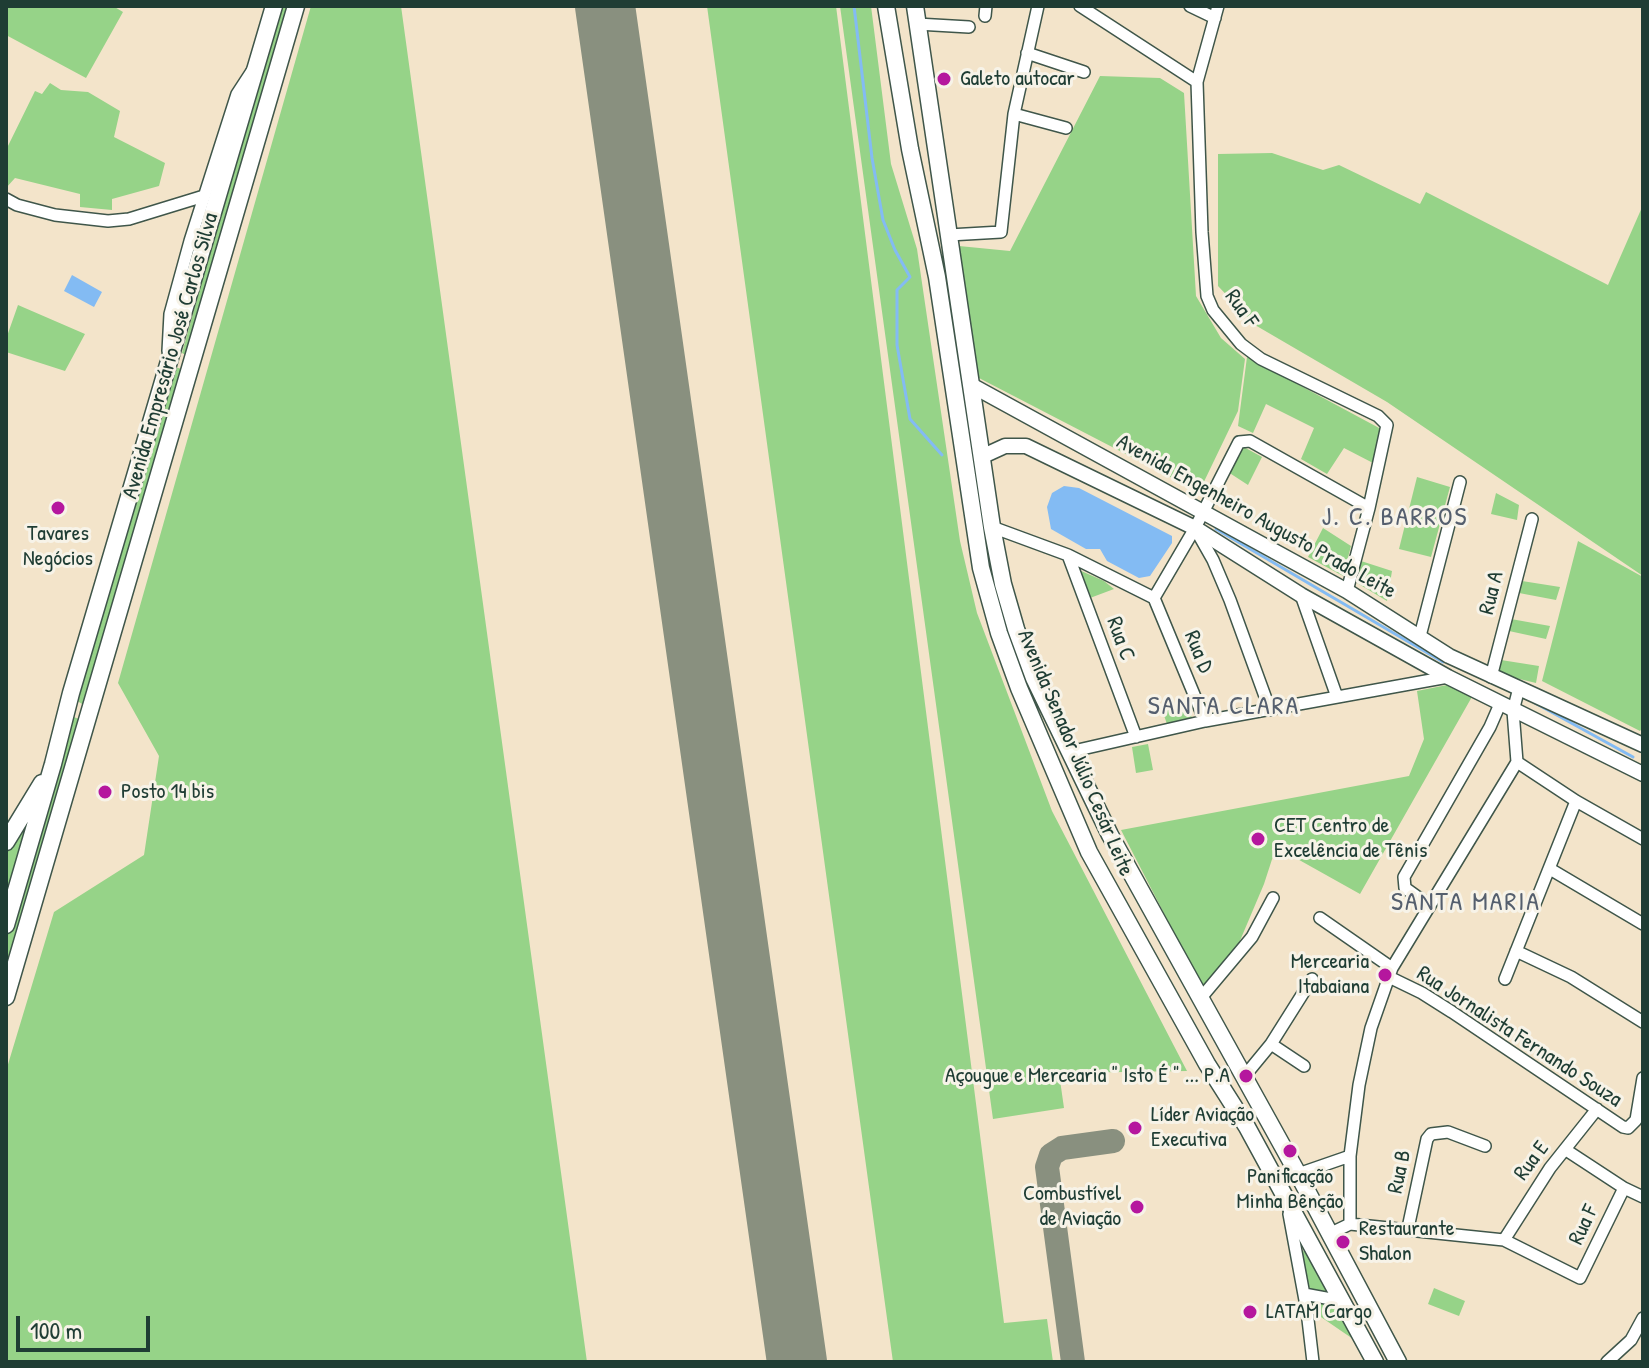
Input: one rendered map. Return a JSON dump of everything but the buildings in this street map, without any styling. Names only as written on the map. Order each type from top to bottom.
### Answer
[{"type":"main road","name":"Avenida Empresário José Carlos Silva","points":[[6,925],[171,359],[194,252],[274,6]]},
{"type":"main road","name":"Avenida Empresário José Carlos Silva","points":[[6,997],[296,6]]},
{"type":"main road","points":[[887,13],[899,26],[905,26],[916,16]]},
{"type":"main road","name":"Avenida Senador Júlio Cesár Leite","points":[[887,13],[937,277],[981,568],[999,633],[1019,688],[1089,852],[1286,1197],[1375,1362]]},
{"type":"main road","name":"Avenida Senador Júlio Cesár Leite","points":[[916,16],[992,527],[1016,629],[1034,678],[1110,835],[1298,1174],[1398,1362]]},
{"type":"main road","points":[[894,56],[910,45],[922,50]]},
{"type":"main road","points":[[171,359],[191,365]]},
{"type":"main road","points":[[66,712],[79,712],[88,719]]},
{"type":"main road","name":"Avenida Empresário José Carlos Silva","points":[[6,842],[53,764]]},
{"type":"main road","points":[[1132,931],[1147,932],[1157,922]]},
{"type":"main road","points":[[1148,959],[1158,949],[1174,950]]},
{"type":"street","points":[[949,235],[1001,232],[1014,114],[1038,6]]},
{"type":"street","points":[[1080,6],[1197,82]]},
{"type":"street","points":[[1190,6],[1216,12]]},
{"type":"street","name":"Rua F","points":[[1216,12],[1197,82],[1207,296],[1213,310],[1241,344],[1261,359],[1378,416],[1387,425],[1369,508]]},
{"type":"street","points":[[916,16],[969,27]]},
{"type":"street","points":[[1027,53],[1084,72]]},
{"type":"street","points":[[194,252],[204,196],[241,85],[256,68]]},
{"type":"street","points":[[1014,114],[1066,128]]},
{"type":"street","points":[[6,199],[55,215],[108,221],[129,219],[204,196]]},
{"type":"street","name":"Avenida Engenheiro Augusto Prado Leite","points":[[971,385],[1347,591],[1449,656],[1491,677],[1593,719],[1643,745]]},
{"type":"street","points":[[992,527],[1068,555],[1154,598],[1195,528],[1235,448],[1244,440],[1369,508],[1347,591]]},
{"type":"street","name":"Avenida Engenheiro Augusto Prado Leite","points":[[981,457],[1005,446],[1026,446],[1195,528],[1301,595],[1448,677],[1643,774]]},
{"type":"street","points":[[1420,636],[1460,482]]},
{"type":"street","name":"Rua A","points":[[1491,677],[1532,519]]},
{"type":"street","points":[[1195,528],[1230,600],[1270,710]]},
{"type":"street","name":"Rua C","points":[[1068,555],[1136,737]]},
{"type":"street","points":[[1301,595],[1337,697]]},
{"type":"street","name":"Rua D","points":[[1154,598],[1205,721]]},
{"type":"street","points":[[1069,752],[1205,721],[1448,677]]},
{"type":"street","points":[[1430,906],[1405,888],[1404,877],[1490,727],[1519,688]]},
{"type":"street","points":[[1350,1224],[1350,1156],[1359,1085],[1371,1028],[1390,973],[1517,762],[1506,707]]},
{"type":"street","points":[[1517,762],[1576,801],[1643,839]]},
{"type":"street","points":[[1505,979],[1576,801]]},
{"type":"street","points":[[1550,869],[1643,924]]},
{"type":"street","points":[[1200,999],[1252,937],[1273,898]]},
{"type":"street","name":"Rua Jornalista Fernando Souza","points":[[1320,918],[1390,973],[1618,1125],[1628,1128],[1641,1112]]},
{"type":"street","points":[[1516,951],[1571,977],[1643,1022]]},
{"type":"street","points":[[1243,1078],[1271,1044],[1312,979]]},
{"type":"street","points":[[1271,1044],[1304,1066]]},
{"type":"street","points":[[1641,1112],[1643,1078]]},
{"type":"street","name":"Rua E","points":[[1504,1240],[1530,1197],[1597,1109]]},
{"type":"street","name":"Rua B","points":[[1408,1228],[1427,1139],[1431,1134],[1448,1132],[1485,1146]]},
{"type":"street","points":[[1566,1150],[1643,1197]]},
{"type":"street","points":[[1298,1174],[1350,1156]]},
{"type":"street","name":"Rua F","points":[[1504,1240],[1580,1278],[1624,1188]]},
{"type":"street","points":[[1286,1197],[1313,1362]]},
{"type":"street","points":[[1329,1234],[1350,1224],[1504,1240]]},
{"type":"street","points":[[1304,1294],[1342,1301]]},
{"type":"street","points":[[1607,1362],[1631,1340],[1643,1318]]},
{"type":"green space","points":[[6,6],[113,6],[123,12],[86,78],[6,35]]},
{"type":"green space","points":[[279,6],[292,6],[188,356],[182,353]]},
{"type":"green space","points":[[311,6],[401,6],[587,1362],[6,1362],[6,1071],[54,912],[144,855],[159,756],[118,683]]},
{"type":"green space","points":[[707,6],[836,6],[1004,1323],[1047,1319],[1053,1362],[893,1362]]},
{"type":"green space","points":[[840,6],[871,6],[891,164],[917,249],[960,541],[977,613],[1052,811],[1187,1071],[1059,1073],[1064,1108],[993,1119]]},
{"type":"green space","points":[[1100,76],[1160,78],[1184,93],[1196,296],[1221,338],[1245,359],[1238,411],[1199,492],[979,378],[959,246],[1010,251]]},
{"type":"green space","points":[[50,83],[61,90],[88,92],[120,111],[114,137],[165,163],[159,186],[112,199],[112,210],[80,207],[80,194],[15,178],[6,188],[6,150],[35,91],[42,94]]},
{"type":"green space","points":[[1272,153],[1323,170],[1339,165],[1420,204],[1426,192],[1608,285],[1643,205],[1643,576],[1387,402],[1255,325],[1218,286],[1218,154]]},
{"type":"green space","points":[[18,305],[85,334],[65,371],[6,352],[6,339]]},
{"type":"green space","points":[[1247,357],[1381,429],[1373,463],[1344,448],[1327,474],[1301,459],[1314,428],[1266,404],[1253,433],[1238,426]]},
{"type":"green space","points":[[175,367],[185,370],[85,706],[76,700]]},
{"type":"green space","points":[[1242,446],[1262,457],[1248,485],[1228,472]]},
{"type":"green space","points":[[1417,477],[1450,487],[1431,557],[1399,549]]},
{"type":"green space","points":[[1496,493],[1519,505],[1517,520],[1491,514]]},
{"type":"green space","points":[[1323,528],[1351,546],[1343,576],[1308,557]]},
{"type":"green space","points":[[1578,541],[1643,577],[1643,727],[1640,731],[1542,681]]},
{"type":"green space","points":[[1361,561],[1392,571],[1387,601],[1357,583]]},
{"type":"green space","points":[[1079,570],[1104,581],[1114,589],[1090,598]]},
{"type":"green space","points":[[1522,581],[1560,587],[1556,600],[1519,593]]},
{"type":"green space","points":[[1511,619],[1550,626],[1546,639],[1509,631]]},
{"type":"green space","points":[[1501,660],[1539,666],[1536,683],[1499,674]]},
{"type":"green space","name":"CET Centro de Excelência de Tênis","points":[[1452,684],[1473,695],[1360,894],[1276,847],[1239,943],[1203,989],[1121,830],[1409,776],[1424,739],[1417,691]]},
{"type":"green space","points":[[1186,702],[1192,718],[1167,724],[1162,710]]},
{"type":"green space","points":[[71,716],[79,719],[6,978],[6,939]]},
{"type":"green space","points":[[1148,744],[1153,770],[1136,773],[1132,747]]},
{"type":"green space","points":[[35,800],[6,901],[6,855]]},
{"type":"green space","points":[[1307,1249],[1332,1295],[1310,1291],[1302,1252]]},
{"type":"green space","points":[[1434,1288],[1465,1301],[1459,1316],[1428,1304]]},
{"type":"green space","points":[[1313,1302],[1335,1306],[1368,1362],[1365,1362],[1353,1339],[1318,1315]]},
{"type":"water","points":[[72,275],[102,292],[94,307],[64,291]]},
{"type":"water","points":[[1064,486],[1079,488],[1172,536],[1172,543],[1150,576],[1139,578],[1107,561],[1100,549],[1086,549],[1051,529],[1047,507],[1052,493]]},
{"type":"waterway","points":[[854,6],[872,158],[883,220],[910,277],[897,290],[897,345],[910,419],[942,455]]},
{"type":"waterway","points":[[1216,529],[1443,662]]},
{"type":"waterway","points":[[1535,703],[1633,757]]},
{"type":"taxiway","points":[[606,6],[607,20]]},
{"type":"taxiway","points":[[1073,1362],[1047,1167],[1051,1155],[1062,1148],[1113,1141]]},
{"type":"runway","points":[[605,6],[797,1362]]},
{"type":"place","name":"Galeto autocar","points":[[944,79]]},
{"type":"place","name":"Tavares Negócios","points":[[58,508]]},
{"type":"place","name":"Posto 14 bis","points":[[105,792]]},
{"type":"place","name":"CET Centro de Excelência de Tênis","points":[[1258,839]]},
{"type":"place","name":"Mercearia Itabaiana","points":[[1385,975]]},
{"type":"place","name":"Açougue e Mercearia \" Isto É \" ... P.A","points":[[1246,1076]]},
{"type":"place","name":"Líder Aviação Executiva","points":[[1135,1128]]},
{"type":"place","name":"Panificação Minha Bênção","points":[[1290,1151]]},
{"type":"place","name":"Combustível de Aviação","points":[[1137,1207]]},
{"type":"place","name":"Restaurante Shalon","points":[[1343,1242]]},
{"type":"place","name":"LATAM Cargo","points":[[1250,1312]]},
{"type":"district","name":"J. C. BARROS","points":[[1395,518]]},
{"type":"district","name":"SANTA CLARA","points":[[1224,707]]},
{"type":"district","name":"SANTA MARIA","points":[[1466,903]]}]
